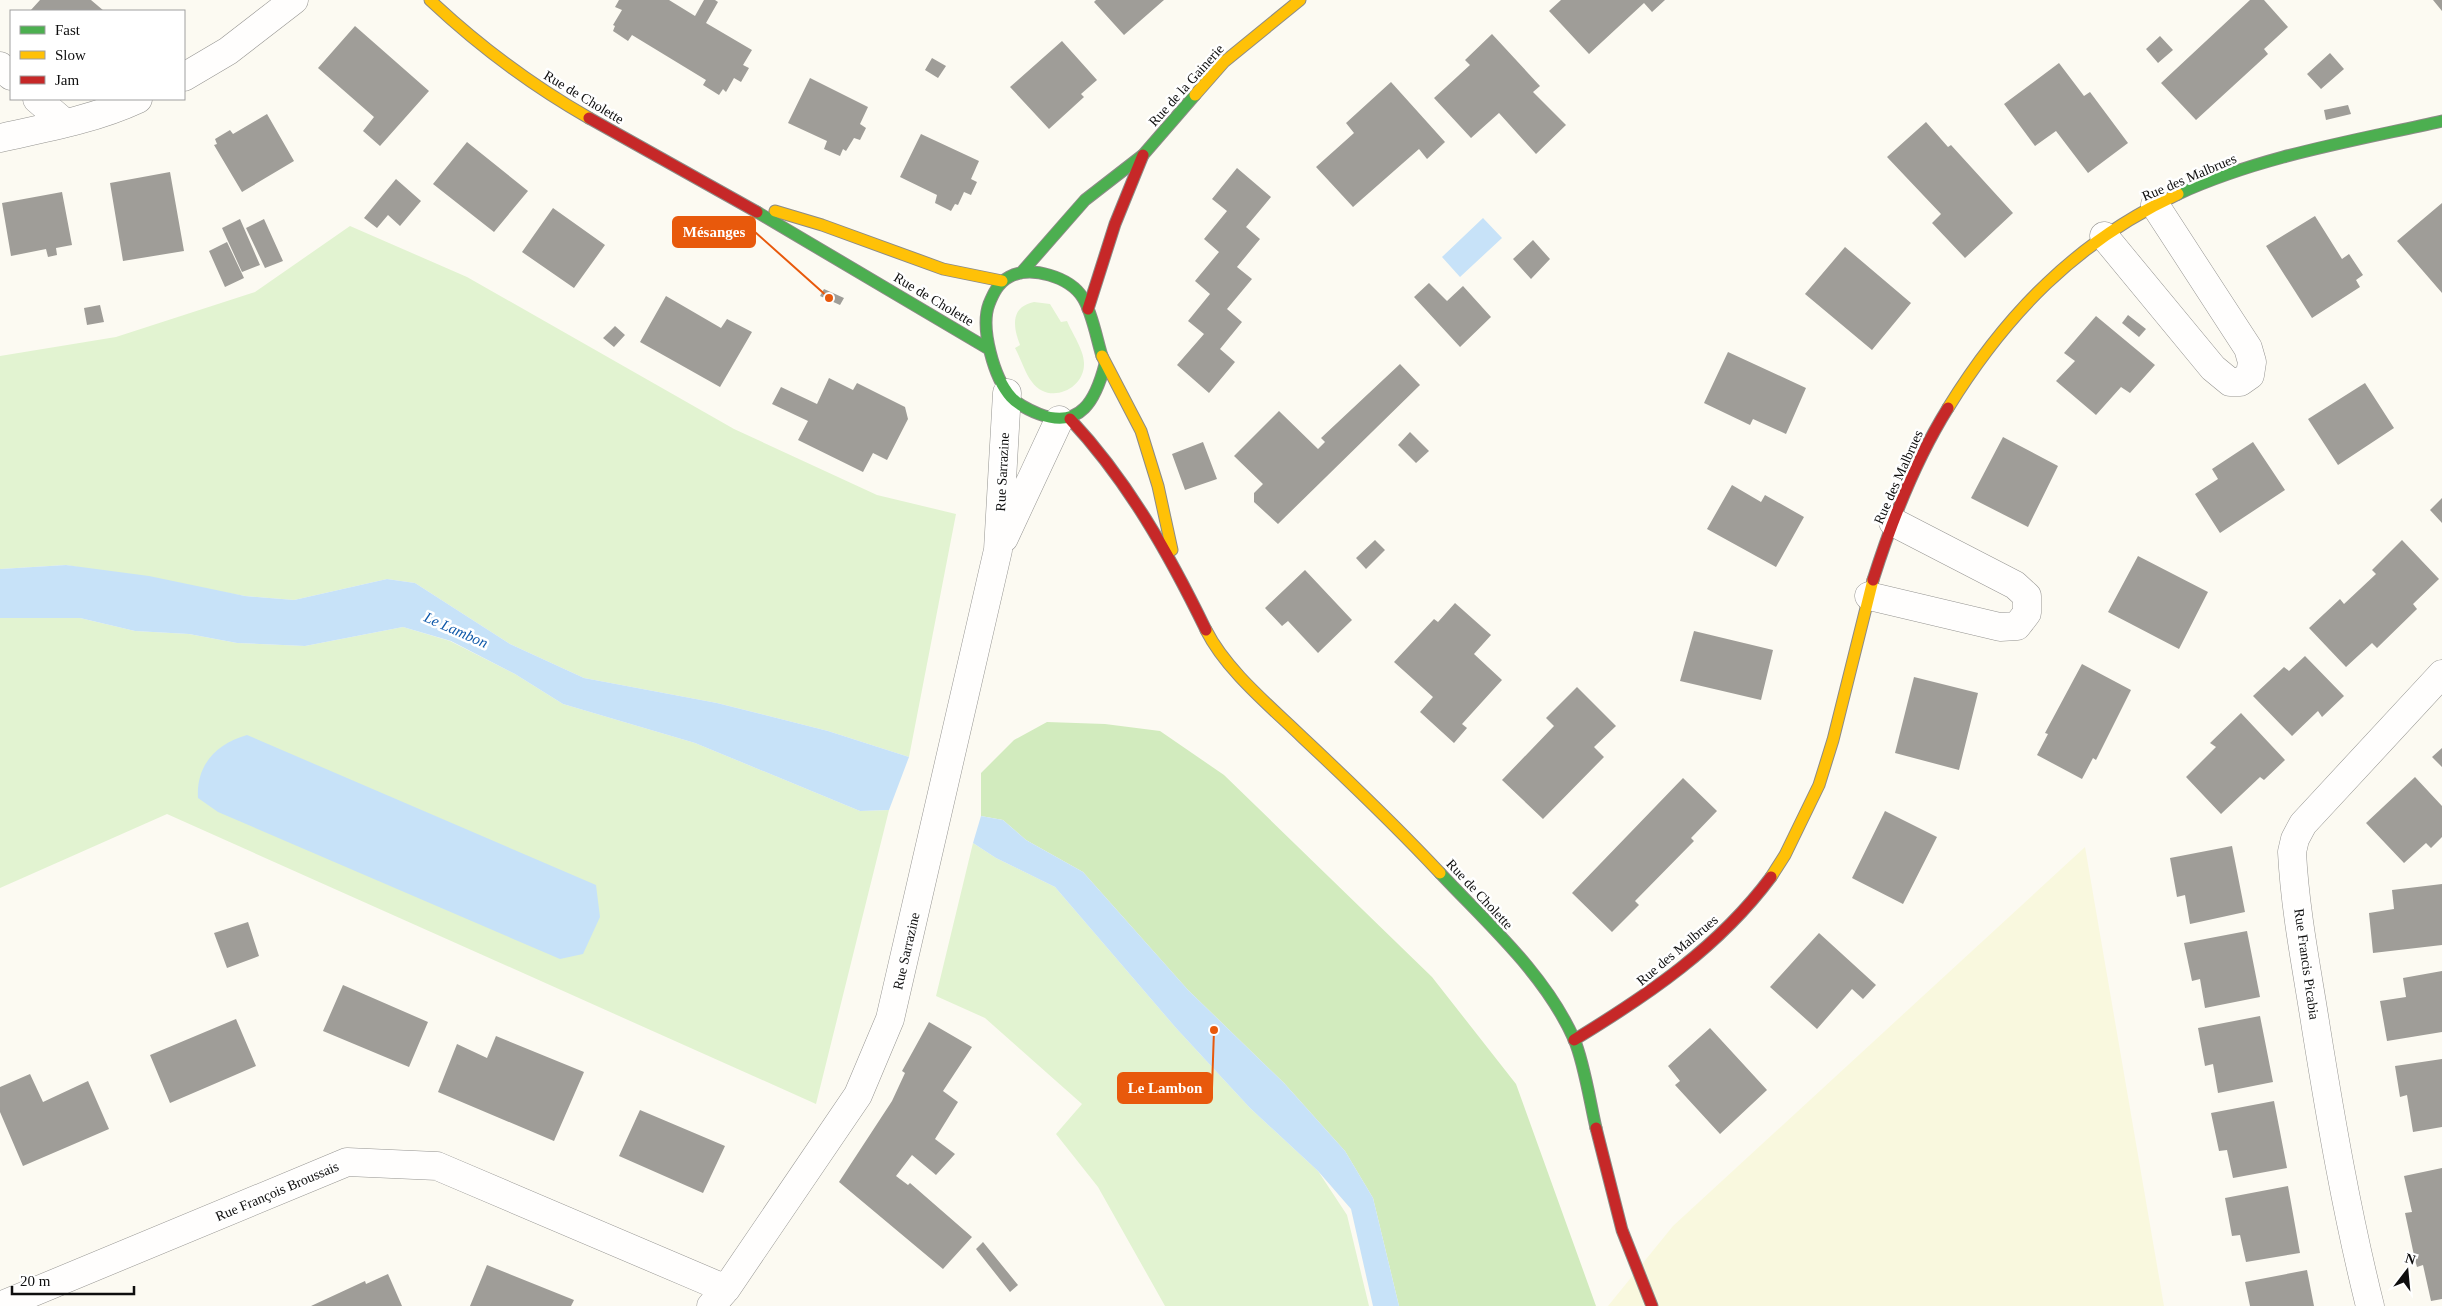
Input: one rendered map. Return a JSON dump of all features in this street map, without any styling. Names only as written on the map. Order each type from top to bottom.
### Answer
[{"type":"street","points":[[185,76],[228,51],[294,0]]},
{"type":"street","name":"Rue de Cholette","points":[[430,0],[465,32],[512,69],[563,103],[736,200],[987,348]]},
{"type":"street","name":"Rue de la Gainerie","points":[[1021,273],[1085,200],[1143,155],[1224,62],[1300,0]]},
{"type":"street","points":[[0,66],[10,75]]},
{"type":"street","points":[[38,100],[65,124]]},
{"type":"street","points":[[0,138],[65,124],[120,107],[136,100]]},
{"type":"street","name":"Rue des Malbrues","points":[[1574,1040],[1653,992],[1718,938],[1776,870],[1818,788],[1831,746],[1868,596],[1893,522],[1911,478],[1941,417],[1979,359],[2018,310],[2057,272],[2104,236],[2155,205],[2274,160],[2442,121]]},
{"type":"street","name":"Rue de la Gainerie","points":[[1088,309],[1115,224],[1143,155]]},
{"type":"street","name":"Rue de Cholette","points":[[736,200],[822,224],[943,269],[1002,281]]},
{"type":"street","points":[[2104,236],[2213,368],[2230,382],[2240,382],[2250,375],[2252,362],[2248,348],[2155,205]]},
{"type":"street","points":[[1041,272],[1060,278],[1078,291],[1088,309],[1105,364],[1100,387],[1094,398],[1064,419],[1040,416],[1023,407],[1007,393],[987,348],[984,320],[994,291],[1002,281],[1021,273],[1041,272]]},
{"type":"street","name":"Rue de Cholette","points":[[1105,364],[1121,389],[1141,430],[1158,486],[1176,568]]},
{"type":"street","name":"Rue Sarrazine","points":[[718,1298],[858,1095],[890,1019],[998,550],[1007,393]]},
{"type":"street","name":"Rue de Cholette","points":[[1064,419],[1117,474],[1176,568],[1212,642],[1233,667],[1257,694],[1397,827],[1521,959],[1549,996],[1574,1040],[1622,1230],[1652,1306]]},
{"type":"street","name":"Rue Sarrazine","points":[[998,550],[1064,419]]},
{"type":"street","points":[[1868,596],[2000,626],[2017,626],[2027,612],[2028,596],[2015,585],[1893,522]]},
{"type":"street","name":"Rue Francis Picabia","points":[[2370,1306],[2357,1253],[2329,1107],[2304,950],[2292,852],[2295,839],[2303,824],[2442,674]]},
{"type":"street","name":"Rue François Broussais","points":[[0,1306],[347,1162],[437,1166],[718,1298]]},
{"type":"green space","points":[[350,226],[467,277],[734,429],[877,495],[956,514],[909,757],[828,731],[717,703],[584,678],[510,644],[415,583],[387,579],[294,600],[245,596],[66,565],[0,569],[0,356],[116,337],[255,292]]},
{"type":"green space","points":[[1034,302],[1050,304],[1061,322],[1067,321],[1082,353],[1083,373],[1079,381],[1064,391],[1047,393],[1039,389],[1032,382],[1015,348],[1020,345],[1015,325],[1017,313],[1021,308]]},
{"type":"green space","points":[[0,618],[80,618],[135,631],[189,634],[237,643],[305,646],[403,627],[450,641],[515,674],[563,704],[695,743],[860,811],[889,810],[816,1104],[167,814],[0,888]]},
{"type":"green space","points":[[1047,722],[1105,724],[1160,731],[1224,775],[1432,977],[1516,1084],[1596,1306],[1399,1306],[1373,1198],[1345,1151],[1284,1083],[1188,990],[1083,872],[1026,840],[1003,820],[981,816],[981,773],[1014,740]]},
{"type":"green space","points":[[973,843],[996,858],[1055,887],[1176,1028],[1250,1108],[1318,1171],[1347,1215],[1369,1306],[1165,1306],[1098,1187],[1056,1134],[1082,1104],[985,1018],[936,996]]},
{"type":"green space","points":[[2085,847],[2164,1306],[1608,1306],[1673,1226]]},
{"type":"water","points":[[1483,218],[1502,238],[1460,277],[1442,257]]},
{"type":"water","points":[[66,565],[149,576],[245,596],[294,600],[387,579],[415,583],[510,644],[584,678],[717,703],[828,731],[909,757],[889,810],[860,811],[695,743],[563,704],[515,674],[451,641],[403,627],[305,646],[237,643],[189,634],[135,631],[80,618],[0,618],[0,569]]},
{"type":"water","points":[[247,735],[596,885],[600,917],[583,954],[560,959],[218,812],[198,798],[200,776],[204,766],[217,750]]},
{"type":"water","points":[[981,816],[1003,820],[1026,840],[1083,872],[1188,990],[1284,1083],[1345,1151],[1373,1198],[1399,1306],[1373,1306],[1351,1209],[1318,1171],[1250,1108],[1176,1028],[1055,887],[996,858],[973,843]]},
{"type":"building","points":[[40,0],[91,0],[103,10],[31,10]]},
{"type":"building","points":[[619,0],[669,0],[695,16],[704,0],[715,0],[718,2],[706,23],[752,50],[743,65],[749,68],[741,82],[734,78],[726,92],[723,89],[719,95],[703,85],[706,80],[632,35],[628,41],[613,31],[615,26],[613,25],[622,10],[615,7]]},
{"type":"building","points":[[1096,0],[1164,0],[1124,35],[1094,2]]},
{"type":"building","points":[[1561,0],[1665,0],[1652,12],[1644,3],[1589,54],[1549,11]]},
{"type":"building","points":[[2250,0],[2264,0],[2288,27],[2264,49],[2268,54],[2196,120],[2161,83]]},
{"type":"building","points":[[2433,0],[2442,0],[2442,11]]},
{"type":"building","points":[[355,26],[429,91],[380,146],[363,131],[374,117],[318,68]]},
{"type":"building","points":[[1492,34],[1540,86],[1533,92],[1566,125],[1536,154],[1499,113],[1471,138],[1434,98],[1470,65],[1465,60]]},
{"type":"building","points":[[2160,36],[2173,50],[2158,63],[2146,49]]},
{"type":"building","points":[[1062,41],[1097,80],[1081,94],[1084,97],[1049,129],[1010,87]]},
{"type":"building","points":[[2330,53],[2344,69],[2321,89],[2307,74]]},
{"type":"building","points":[[932,58],[946,66],[938,78],[925,70]]},
{"type":"building","points":[[2059,63],[2084,96],[2090,92],[2128,143],[2088,173],[2056,131],[2035,146],[2004,104]]},
{"type":"building","points":[[810,78],[868,107],[860,124],[866,128],[860,140],[854,138],[846,151],[843,149],[840,156],[824,149],[827,141],[788,123]]},
{"type":"building","points":[[1391,82],[1445,142],[1427,159],[1419,149],[1353,207],[1316,167],[1354,133],[1346,123]]},
{"type":"building","points":[[2348,105],[2351,114],[2326,120],[2324,110]]},
{"type":"building","points":[[267,114],[294,161],[242,192],[214,145],[217,144],[215,139],[230,130],[233,134]]},
{"type":"building","points":[[1926,122],[1948,147],[1951,145],[2013,213],[1965,258],[1932,223],[1941,214],[1887,157]]},
{"type":"building","points":[[921,134],[979,161],[971,179],[977,182],[971,195],[964,192],[958,205],[955,204],[951,211],[935,203],[937,195],[900,177]]},
{"type":"building","points":[[467,142],[528,191],[494,232],[433,184]]},
{"type":"building","points":[[1237,168],[1271,197],[1246,227],[1260,239],[1237,267],[1252,279],[1227,309],[1242,322],[1220,349],[1235,362],[1209,393],[1177,365],[1204,334],[1188,321],[1210,294],[1195,281],[1219,252],[1204,239],[1227,211],[1212,199]]},
{"type":"building","points":[[170,172],[184,251],[123,261],[110,183]]},
{"type":"building","points":[[396,179],[421,201],[400,226],[388,215],[377,228],[364,218]]},
{"type":"building","points":[[62,192],[72,245],[56,248],[57,255],[48,257],[46,249],[11,256],[2,203]]},
{"type":"building","points":[[2442,203],[2442,293],[2397,241]]},
{"type":"building","points":[[553,208],[605,245],[574,288],[522,252]]},
{"type":"building","points":[[2315,216],[2342,259],[2349,254],[2363,275],[2356,280],[2360,287],[2312,318],[2266,246]]},
{"type":"building","points":[[240,219],[260,265],[242,272],[222,228]]},
{"type":"building","points":[[264,219],[283,261],[265,268],[246,228]]},
{"type":"building","points":[[1533,240],[1550,259],[1531,279],[1513,259]]},
{"type":"building","points":[[227,242],[244,278],[225,287],[209,251]]},
{"type":"building","points":[[1845,247],[1911,303],[1872,350],[1805,294]]},
{"type":"building","points":[[1429,283],[1447,301],[1463,286],[1491,317],[1460,347],[1414,297]]},
{"type":"building","points":[[824,289],[844,298],[840,305],[820,296]]},
{"type":"building","points":[[666,296],[721,328],[727,319],[752,332],[720,387],[640,342]]},
{"type":"building","points":[[100,305],[104,322],[87,325],[84,308]]},
{"type":"building","points":[[2128,315],[2146,329],[2139,337],[2122,323]]},
{"type":"building","points":[[2096,316],[2155,365],[2130,393],[2121,387],[2096,415],[2056,381],[2075,361],[2064,353]]},
{"type":"building","points":[[615,326],[625,335],[614,347],[603,338]]},
{"type":"building","points":[[1728,352],[1806,388],[1786,434],[1753,419],[1750,425],[1704,403]]},
{"type":"building","points":[[1400,364],[1420,385],[1278,524],[1254,502],[1254,493],[1263,484],[1234,456],[1279,411],[1318,449],[1325,442],[1321,438]]},
{"type":"building","points":[[829,378],[853,390],[857,383],[905,407],[908,419],[887,460],[873,453],[863,472],[798,440],[808,421],[772,404],[781,387],[817,404]]},
{"type":"building","points":[[2365,383],[2394,428],[2338,465],[2308,419]]},
{"type":"building","points":[[1410,432],[1429,451],[1416,463],[1398,445]]},
{"type":"building","points":[[2003,437],[2058,466],[2028,527],[1971,498]]},
{"type":"building","points":[[1203,442],[1217,479],[1185,490],[1172,454]]},
{"type":"building","points":[[2253,442],[2285,490],[2220,533],[2195,494],[2218,479],[2212,469]]},
{"type":"building","points":[[1732,485],[1761,502],[1765,495],[1804,517],[1776,567],[1707,529]]},
{"type":"building","points":[[2442,498],[2442,523],[2430,510]]},
{"type":"building","points":[[1375,540],[1385,550],[1366,569],[1356,558]]},
{"type":"building","points":[[2402,540],[2439,579],[2413,604],[2417,609],[2377,648],[2372,643],[2346,667],[2309,628],[2340,599],[2344,604],[2376,574],[2372,570]]},
{"type":"building","points":[[2138,556],[2208,592],[2179,649],[2108,612]]},
{"type":"building","points":[[1305,570],[1352,620],[1318,653],[1288,621],[1282,626],[1265,608]]},
{"type":"building","points":[[1455,603],[1491,635],[1474,654],[1502,680],[1462,724],[1467,728],[1454,743],[1420,712],[1433,697],[1394,662],[1434,619],[1438,622]]},
{"type":"building","points":[[1694,631],[1773,650],[1761,700],[1680,681]]},
{"type":"building","points":[[2305,656],[2344,696],[2322,717],[2318,711],[2292,736],[2253,696],[2284,667],[2289,671]]},
{"type":"building","points":[[2082,664],[2131,690],[2096,760],[2093,758],[2082,779],[2037,755],[2048,734],[2045,733]]},
{"type":"building","points":[[1914,677],[1978,693],[1959,770],[1895,753]]},
{"type":"building","points":[[1577,687],[1616,726],[1594,747],[1604,757],[1543,819],[1502,780],[1554,726],[1546,718]]},
{"type":"building","points":[[2241,713],[2285,760],[2264,780],[2260,777],[2221,814],[2186,777],[2216,747],[2210,743]]},
{"type":"building","points":[[2442,748],[2442,767],[2432,757]]},
{"type":"building","points":[[2415,777],[2442,806],[2442,837],[2431,848],[2426,843],[2404,863],[2366,823]]},
{"type":"building","points":[[1683,778],[1717,811],[1691,838],[1694,841],[1635,901],[1639,905],[1612,932],[1572,893]]},
{"type":"building","points":[[1885,811],[1937,837],[1903,904],[1852,878]]},
{"type":"building","points":[[2232,846],[2245,912],[2190,924],[2185,895],[2177,897],[2170,858]]},
{"type":"building","points":[[2442,884],[2442,945],[2373,953],[2369,913],[2394,909],[2392,890]]},
{"type":"building","points":[[248,922],[259,956],[227,968],[214,933]]},
{"type":"building","points":[[2247,931],[2260,997],[2205,1008],[2200,979],[2192,981],[2184,943]]},
{"type":"building","points":[[1819,933],[1876,985],[1863,999],[1852,989],[1817,1029],[1770,987]]},
{"type":"building","points":[[2442,971],[2442,1032],[2387,1041],[2380,1001],[2406,997],[2403,978]]},
{"type":"building","points":[[343,985],[428,1022],[409,1067],[323,1031]]},
{"type":"building","points":[[2260,1016],[2273,1082],[2218,1093],[2213,1064],[2205,1066],[2198,1028]]},
{"type":"building","points":[[236,1019],[256,1066],[170,1103],[150,1055]]},
{"type":"building","points":[[929,1022],[972,1047],[943,1091],[958,1102],[935,1139],[955,1154],[936,1175],[912,1155],[896,1176],[908,1185],[910,1183],[972,1237],[943,1269],[839,1182],[892,1101],[905,1073],[902,1071]]},
{"type":"building","points":[[1710,1028],[1767,1090],[1720,1134],[1675,1085],[1680,1081],[1668,1066]]},
{"type":"building","points":[[496,1036],[584,1072],[554,1141],[438,1092],[457,1044],[487,1058]]},
{"type":"building","points":[[2442,1059],[2442,1127],[2413,1132],[2407,1095],[2400,1097],[2395,1066]]},
{"type":"building","points":[[30,1074],[43,1102],[88,1081],[109,1129],[23,1166],[0,1112],[0,1087]]},
{"type":"building","points":[[2274,1101],[2287,1168],[2233,1178],[2227,1150],[2219,1151],[2211,1113]]},
{"type":"building","points":[[640,1110],[725,1146],[703,1193],[619,1156]]},
{"type":"building","points":[[2442,1168],[2442,1299],[2431,1301],[2423,1265],[2417,1267],[2415,1260],[2405,1213],[2412,1212],[2404,1176]]},
{"type":"building","points":[[2288,1186],[2300,1253],[2246,1262],[2240,1235],[2232,1236],[2225,1198]]},
{"type":"building","points":[[983,1242],[1018,1285],[1010,1292],[976,1249]]},
{"type":"building","points":[[487,1265],[574,1300],[571,1306],[470,1306]]},
{"type":"building","points":[[2307,1270],[2314,1306],[2250,1306],[2245,1282]]},
{"type":"building","points":[[388,1274],[402,1306],[311,1306],[365,1281],[366,1284]]},
{"type":"traffic: fast","points":[[1021,273],[1085,200],[1143,155],[1195,95]]},
{"type":"traffic: fast","points":[[2178,194],[2242,169],[2275,159],[2442,121]]},
{"type":"traffic: fast","points":[[757,212],[987,348]]},
{"type":"traffic: fast","points":[[1102,356],[1092,318],[1086,304],[1083,298],[1069,284],[1049,275],[1028,272],[1009,277],[996,289],[989,304],[987,314],[986,326],[990,352],[994,366],[1005,389],[1020,405],[1039,414],[1054,418],[1066,418],[1076,414],[1084,408],[1097,389],[1105,364]]},
{"type":"traffic: fast","points":[[1440,873],[1532,971],[1562,1015],[1574,1039],[1581,1059],[1596,1128]]},
{"type":"traffic: slow","points":[[430,0],[506,64],[589,118]]},
{"type":"traffic: slow","points":[[1195,95],[1224,62],[1300,0]]},
{"type":"traffic: slow","points":[[1948,408],[1994,342],[2047,283],[2108,234],[2141,213],[2178,194]]},
{"type":"traffic: slow","points":[[775,211],[822,225],[943,269],[1002,281]]},
{"type":"traffic: slow","points":[[1102,356],[1141,431],[1158,486],[1172,550]]},
{"type":"traffic: slow","points":[[1771,877],[1785,855],[1819,785],[1833,740],[1873,580]]},
{"type":"traffic: slow","points":[[1206,630],[1225,659],[1250,687],[1372,804],[1440,873]]},
{"type":"traffic: jam","points":[[589,118],[757,212]]},
{"type":"traffic: jam","points":[[1088,309],[1115,224],[1143,155]]},
{"type":"traffic: jam","points":[[1873,580],[1905,491],[1925,449],[1948,408]]},
{"type":"traffic: jam","points":[[1070,419],[1111,467],[1146,519],[1206,630]]},
{"type":"traffic: jam","points":[[1574,1040],[1629,1005],[1681,968],[1729,926],[1771,877]]},
{"type":"traffic: jam","points":[[1596,1128],[1622,1230],[1652,1306]]},
{"type":"place","name":"Mésanges","points":[[829,298]]},
{"type":"place","name":"Le Lambon","points":[[1214,1030]]}]
